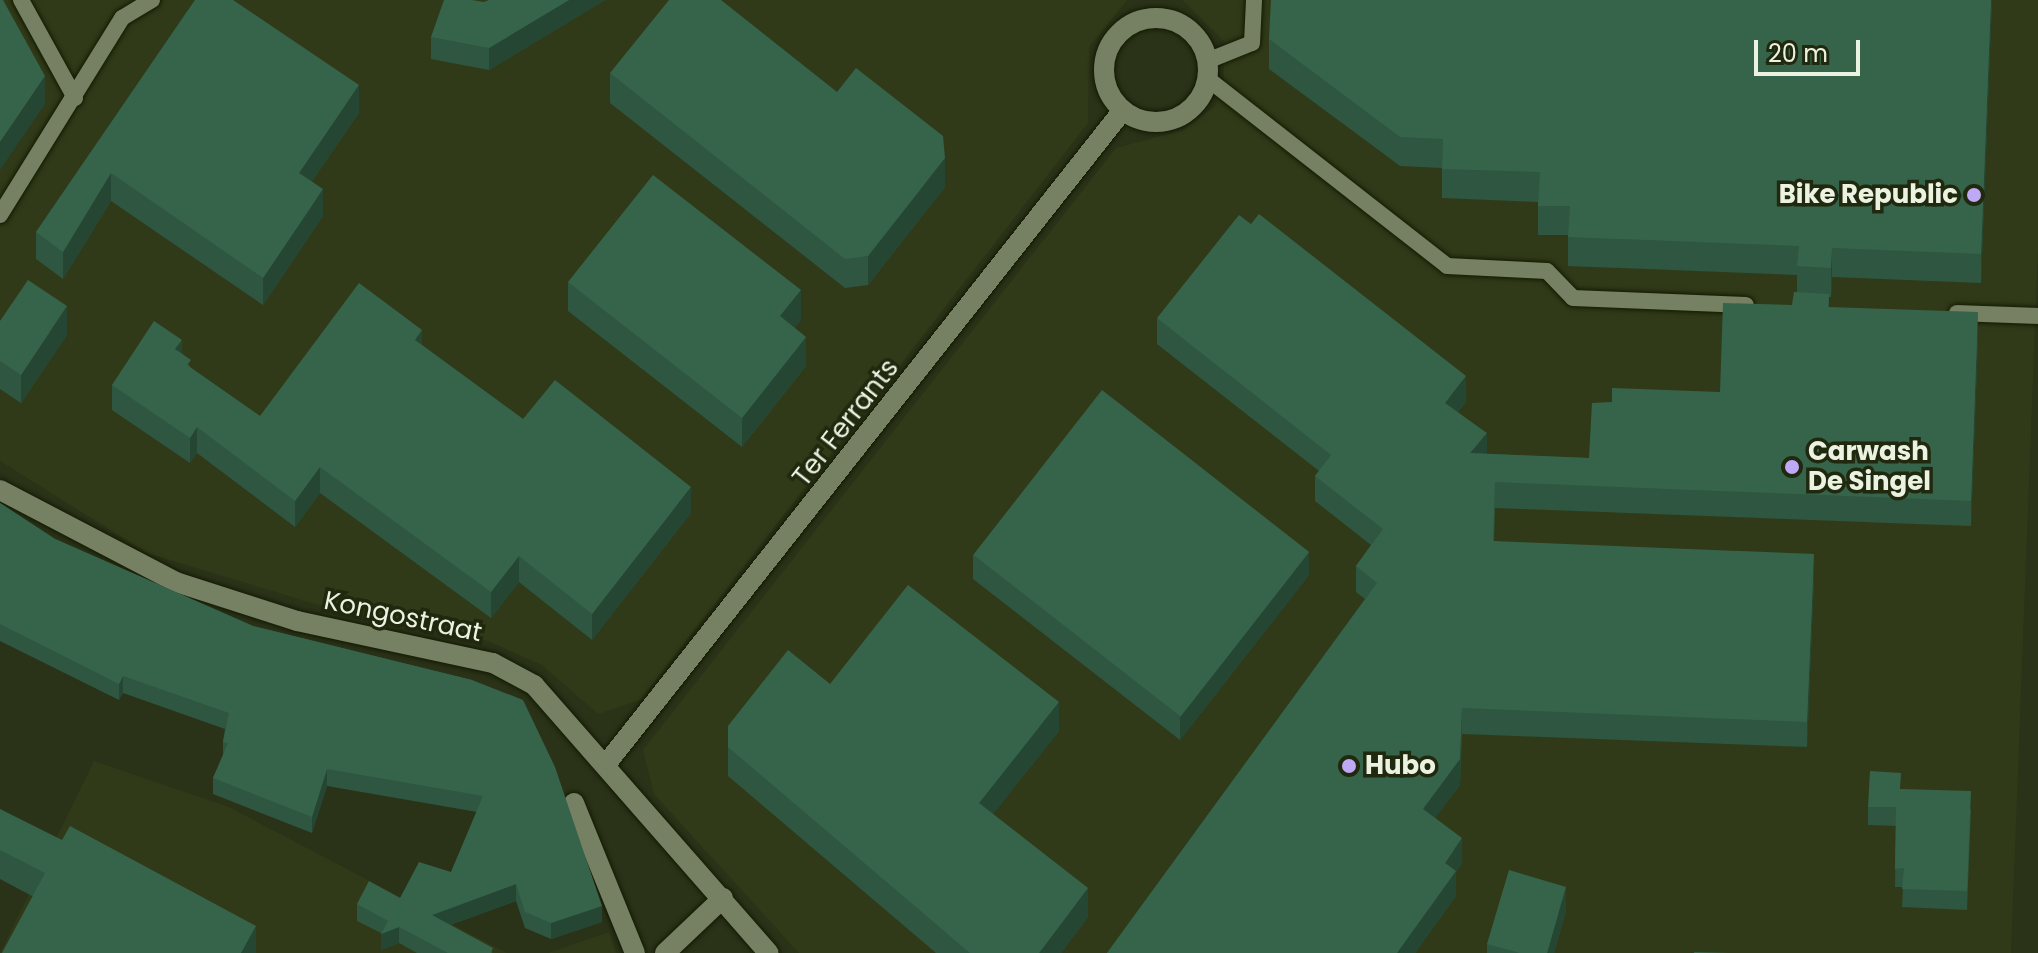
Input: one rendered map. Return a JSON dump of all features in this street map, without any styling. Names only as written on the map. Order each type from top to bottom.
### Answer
[{"type":"street","points":[[1158,9],[1184,25],[1207,70],[1190,110],[1174,119],[1138,119],[1123,110],[1108,89],[1107,53],[1131,24],[1158,9]]},
{"type":"street","name":"Ter Ferrants","points":[[607,763],[1123,110]]},
{"type":"street","name":"Kongostraat","points":[[0,490],[176,582],[297,621],[493,663],[534,685],[607,763],[769,953]]},
{"type":"street","points":[[574,803],[635,953]]},
{"type":"street","points":[[665,953],[723,898]]},
{"type":"lane","points":[[21,0],[75,98]]},
{"type":"lane","points":[[0,215],[122,18],[152,0]]},
{"type":"lane","points":[[1254,0],[1252,43],[1207,70],[1447,266],[1547,271],[1573,298],[1759,305]]},
{"type":"lane","points":[[1929,311],[2038,316]]},
{"type":"shaded area","points":[[0,0],[1127,0],[1089,47],[1088,123],[640,700],[598,714],[542,665],[488,641],[315,604],[147,553],[0,461]]},
{"type":"shaded area","points":[[1183,0],[2038,0],[2038,248],[2011,953],[799,953],[654,794],[643,750],[1116,148],[1183,130],[1215,106],[1224,85],[1224,41]]},
{"type":"shaded area","points":[[94,761],[229,807],[507,953],[0,953]]},
{"type":"shaded area","points":[[609,932],[616,953],[548,953]]},
{"type":"building","points":[[0,0],[3,0],[45,76],[0,142]]},
{"type":"building","points":[[195,0],[233,0],[359,85],[299,173],[323,189],[263,278],[111,173],[63,252],[36,232]]},
{"type":"building","points":[[444,0],[569,0],[489,48],[431,37]]},
{"type":"building","points":[[669,0],[721,0],[837,92],[856,68],[943,136],[945,158],[868,256],[845,259],[610,73]]},
{"type":"building","points":[[1271,0],[1991,0],[1981,254],[1832,248],[1831,268],[1797,266],[1799,246],[1568,237],[1570,206],[1538,206],[1540,172],[1442,169],[1443,139],[1400,137],[1269,39]]},
{"type":"building","points":[[653,175],[801,290],[780,316],[806,337],[742,418],[568,282]]},
{"type":"building","points":[[1259,214],[1466,376],[1445,403],[1487,433],[1470,453],[1589,458],[1592,403],[1612,402],[1612,388],[1720,392],[1723,303],[1792,305],[1794,292],[1829,294],[1828,307],[1978,312],[1971,501],[1495,482],[1493,541],[1814,554],[1807,722],[1462,708],[1460,759],[1423,809],[1462,838],[1445,863],[1456,871],[1397,953],[1107,953],[1377,583],[1356,566],[1383,529],[1315,476],[1331,455],[1157,318],[1239,215],[1251,224]]},
{"type":"building","points":[[28,280],[67,306],[21,375],[0,361],[0,321]]},
{"type":"building","points":[[359,283],[422,330],[415,340],[523,419],[555,380],[691,487],[592,614],[519,556],[491,592],[320,467],[295,501],[197,427],[190,438],[112,385],[154,321],[182,340],[175,349],[191,360],[187,365],[260,416]]},
{"type":"building","points":[[1102,390],[1309,552],[1181,717],[973,555]]},
{"type":"building","points":[[0,503],[55,539],[253,626],[472,680],[523,700],[555,767],[602,906],[551,923],[525,912],[516,884],[432,915],[493,948],[491,953],[448,953],[399,927],[381,934],[388,921],[357,904],[369,881],[400,898],[419,862],[451,872],[483,796],[327,769],[312,817],[213,778],[228,743],[223,742],[229,713],[123,676],[119,684],[0,624]]},
{"type":"building","points":[[908,585],[1059,702],[979,803],[1088,888],[1039,953],[970,953],[728,747],[728,726],[788,650],[830,684]]},
{"type":"building","points":[[1870,771],[1901,773],[1900,789],[1971,791],[1967,891],[1902,889],[1904,868],[1895,869],[1896,807],[1868,807]]},
{"type":"building","points":[[0,809],[62,840],[70,826],[256,926],[241,953],[2,953],[45,873],[0,850]]},
{"type":"building","points":[[1509,870],[1566,887],[1547,953],[1520,953],[1487,944]]},
{"type":"place","name":"Bike Republic","points":[[1974,195]]},
{"type":"place","name":"Carwash De Singel","points":[[1792,467]]},
{"type":"place","name":"Hubo","points":[[1349,766]]}]
